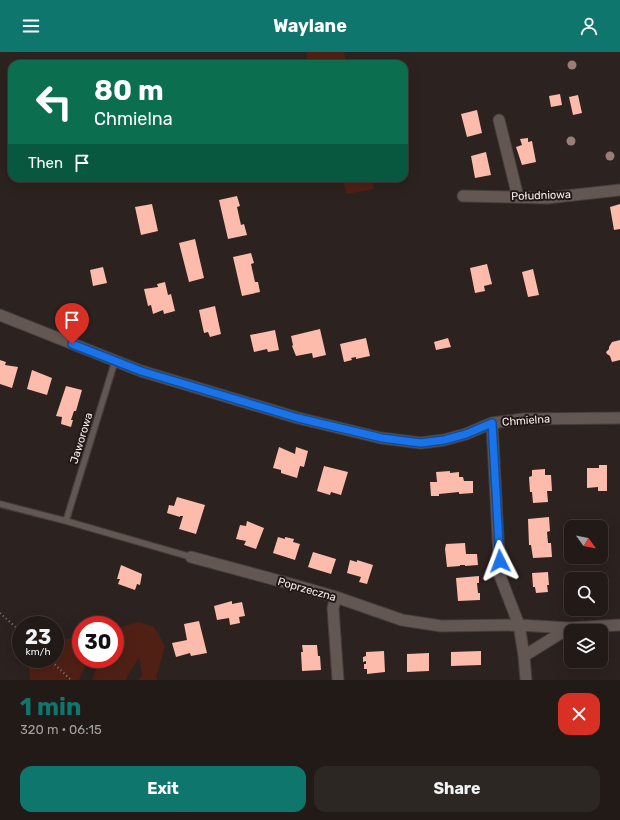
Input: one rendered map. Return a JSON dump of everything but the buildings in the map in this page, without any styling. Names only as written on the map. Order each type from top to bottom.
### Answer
[{"type":"street","points":[[499,120],[518,197]]},
{"type":"street","name":"Południowa","points":[[463,196],[547,198],[620,190]]},
{"type":"street","name":"Chmielna","points":[[0,316],[141,371],[298,418],[382,438],[421,443],[444,440],[466,434],[492,423],[523,419],[620,418]]},
{"type":"street","points":[[492,423],[500,576],[519,625],[526,680]]},
{"type":"street","name":"Poprzeczna","points":[[191,557],[336,597],[402,620],[440,626],[519,625],[564,628]]},
{"type":"street","points":[[336,597],[332,608],[338,680]]},
{"type":"street","name":"Poprzeczna","points":[[608,626],[620,625]]},
{"type":"street","points":[[524,656],[564,631]]},
{"type":"lane","name":"Jaworowa","points":[[66,521],[115,361]]},
{"type":"lane","name":"Poprzeczna","points":[[0,504],[66,521],[191,557]]},
{"type":"path","points":[[0,613],[12,624]]},
{"type":"path","points":[[58,668],[71,680]]},
{"type":"shaded area","points":[[306,52],[344,52],[346,60],[307,60]]},
{"type":"shaded area","points":[[343,182],[372,182],[374,189],[347,194]]},
{"type":"shaded area","points":[[138,622],[154,627],[165,646],[156,678],[158,680],[139,680],[142,675],[139,657],[125,680],[92,680],[96,668],[124,668],[124,626]]},
{"type":"shaded area","points":[[72,638],[72,668],[84,668],[79,680],[30,680],[29,668],[64,668],[64,640]]},
{"type":"route","points":[[72,344],[141,371],[298,418],[382,438],[421,443],[444,440],[466,434],[492,423],[500,561]]}]
